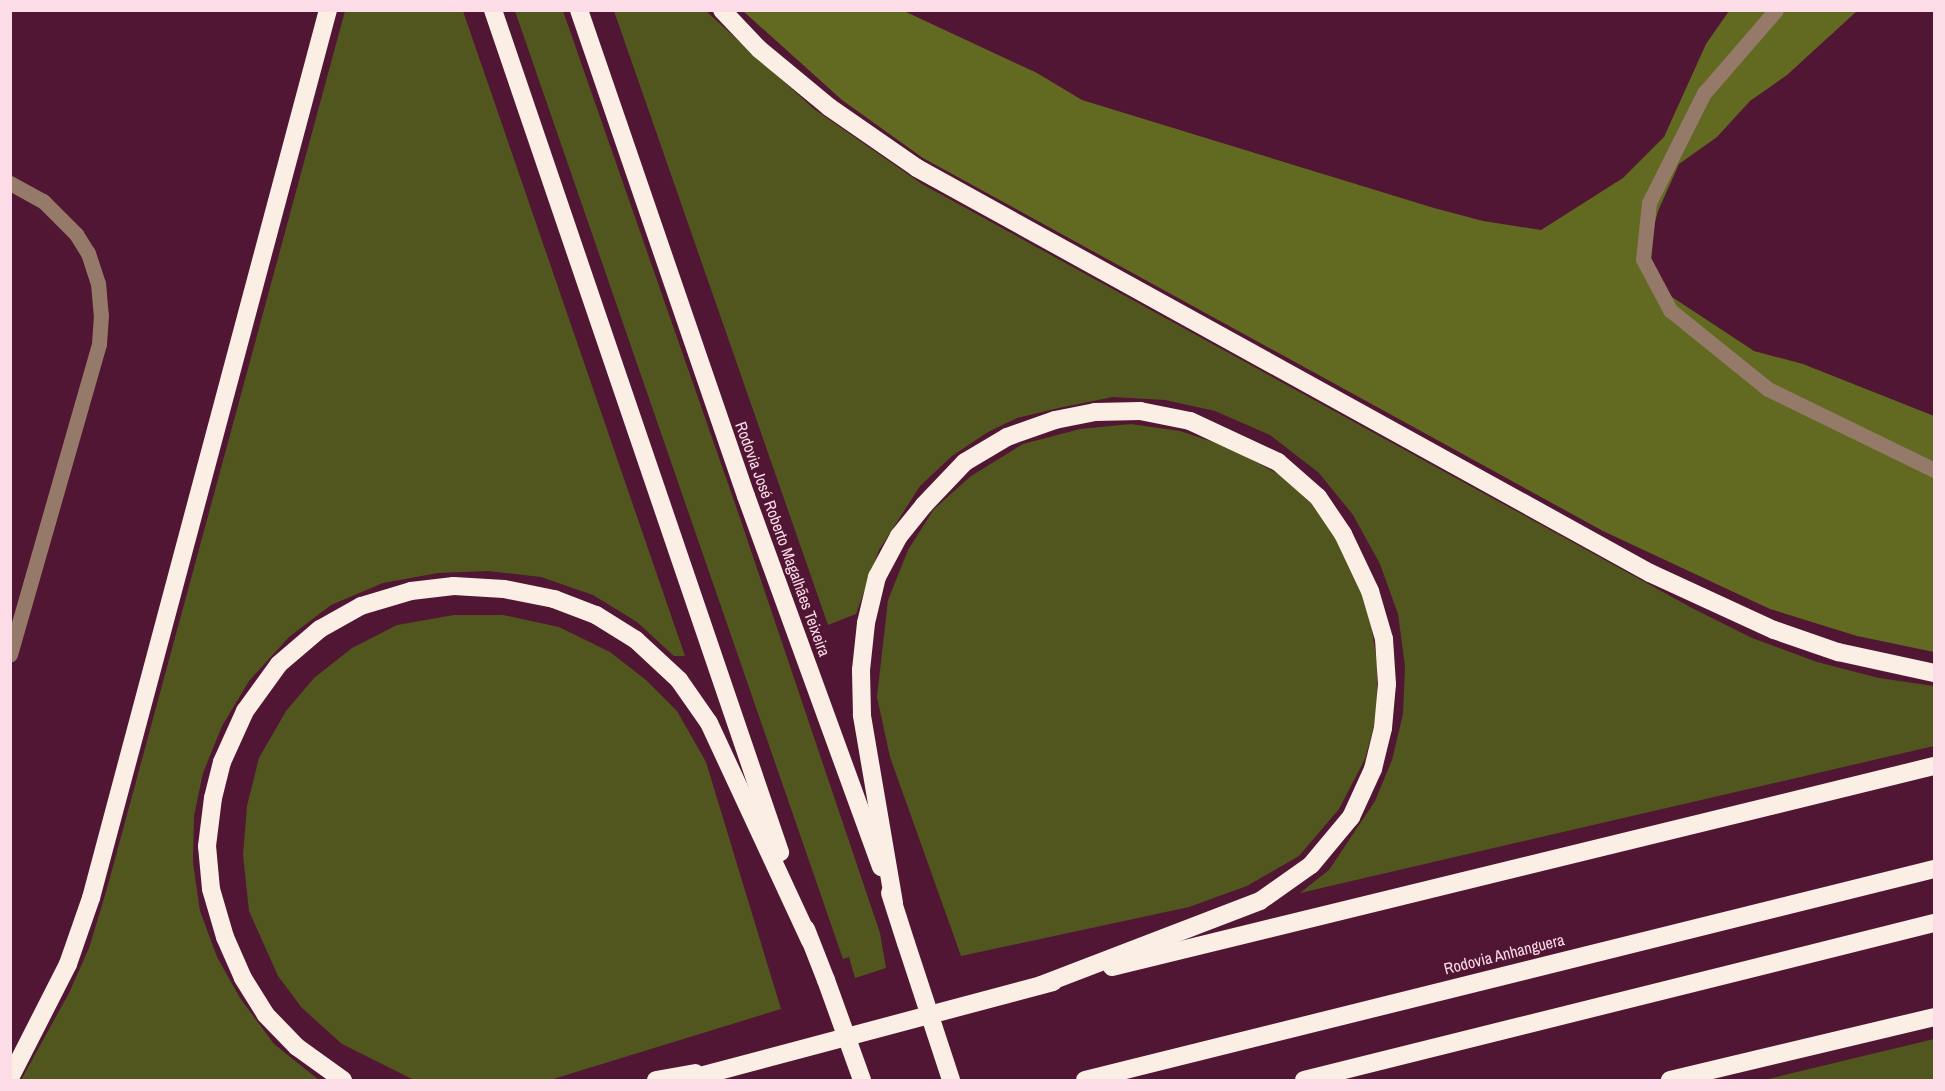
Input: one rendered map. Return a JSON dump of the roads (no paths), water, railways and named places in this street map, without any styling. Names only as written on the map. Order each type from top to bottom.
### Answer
[{"type":"highway","points":[[10,1078],[68,964],[91,898],[328,10]]},
{"type":"highway","points":[[493,10],[810,941]]},
{"type":"highway","name":"Rodovia José Roberto Magalhães Teixeira","points":[[579,10],[746,496],[894,903],[951,1080]]},
{"type":"highway","points":[[722,10],[759,49],[830,107],[917,168],[1650,573],[1717,607],[1785,634],[1838,652],[1935,673]]},
{"type":"highway","points":[[894,903],[862,715],[861,670],[866,623],[877,577],[899,536],[924,505],[965,462],[1007,437],[1055,420],[1095,412],[1140,411],[1190,421],[1278,462],[1318,497],[1343,534],[1370,591],[1383,639],[1387,684],[1383,728],[1373,769],[1351,817],[1311,865],[1260,901],[1041,985]]},
{"type":"highway","points":[[343,1080],[297,1047],[266,1015],[243,978],[225,937],[211,889],[207,846],[213,798],[222,762],[245,711],[279,664],[320,629],[361,606],[411,591],[474,587],[554,599],[596,615],[636,640],[679,680],[709,723],[810,941],[862,1080]]},
{"type":"highway","points":[[685,1080],[1041,985],[1617,841],[1935,766]]},
{"type":"highway","name":"Rodovia Anhanguera","points":[[1085,1080],[1935,869]]},
{"type":"highway","points":[[1304,1080],[1935,923]]},
{"type":"highway","points":[[1670,1080],[1935,1017]]},
{"type":"highway","points":[[656,1080],[738,1064]]},
{"type":"street","points":[[1776,10],[1704,93],[1649,203],[1643,259],[1670,310],[1768,389],[1935,470]]},
{"type":"street","points":[[10,183],[44,201],[76,234],[88,253],[98,283],[101,315],[94,363],[10,654]]}]
